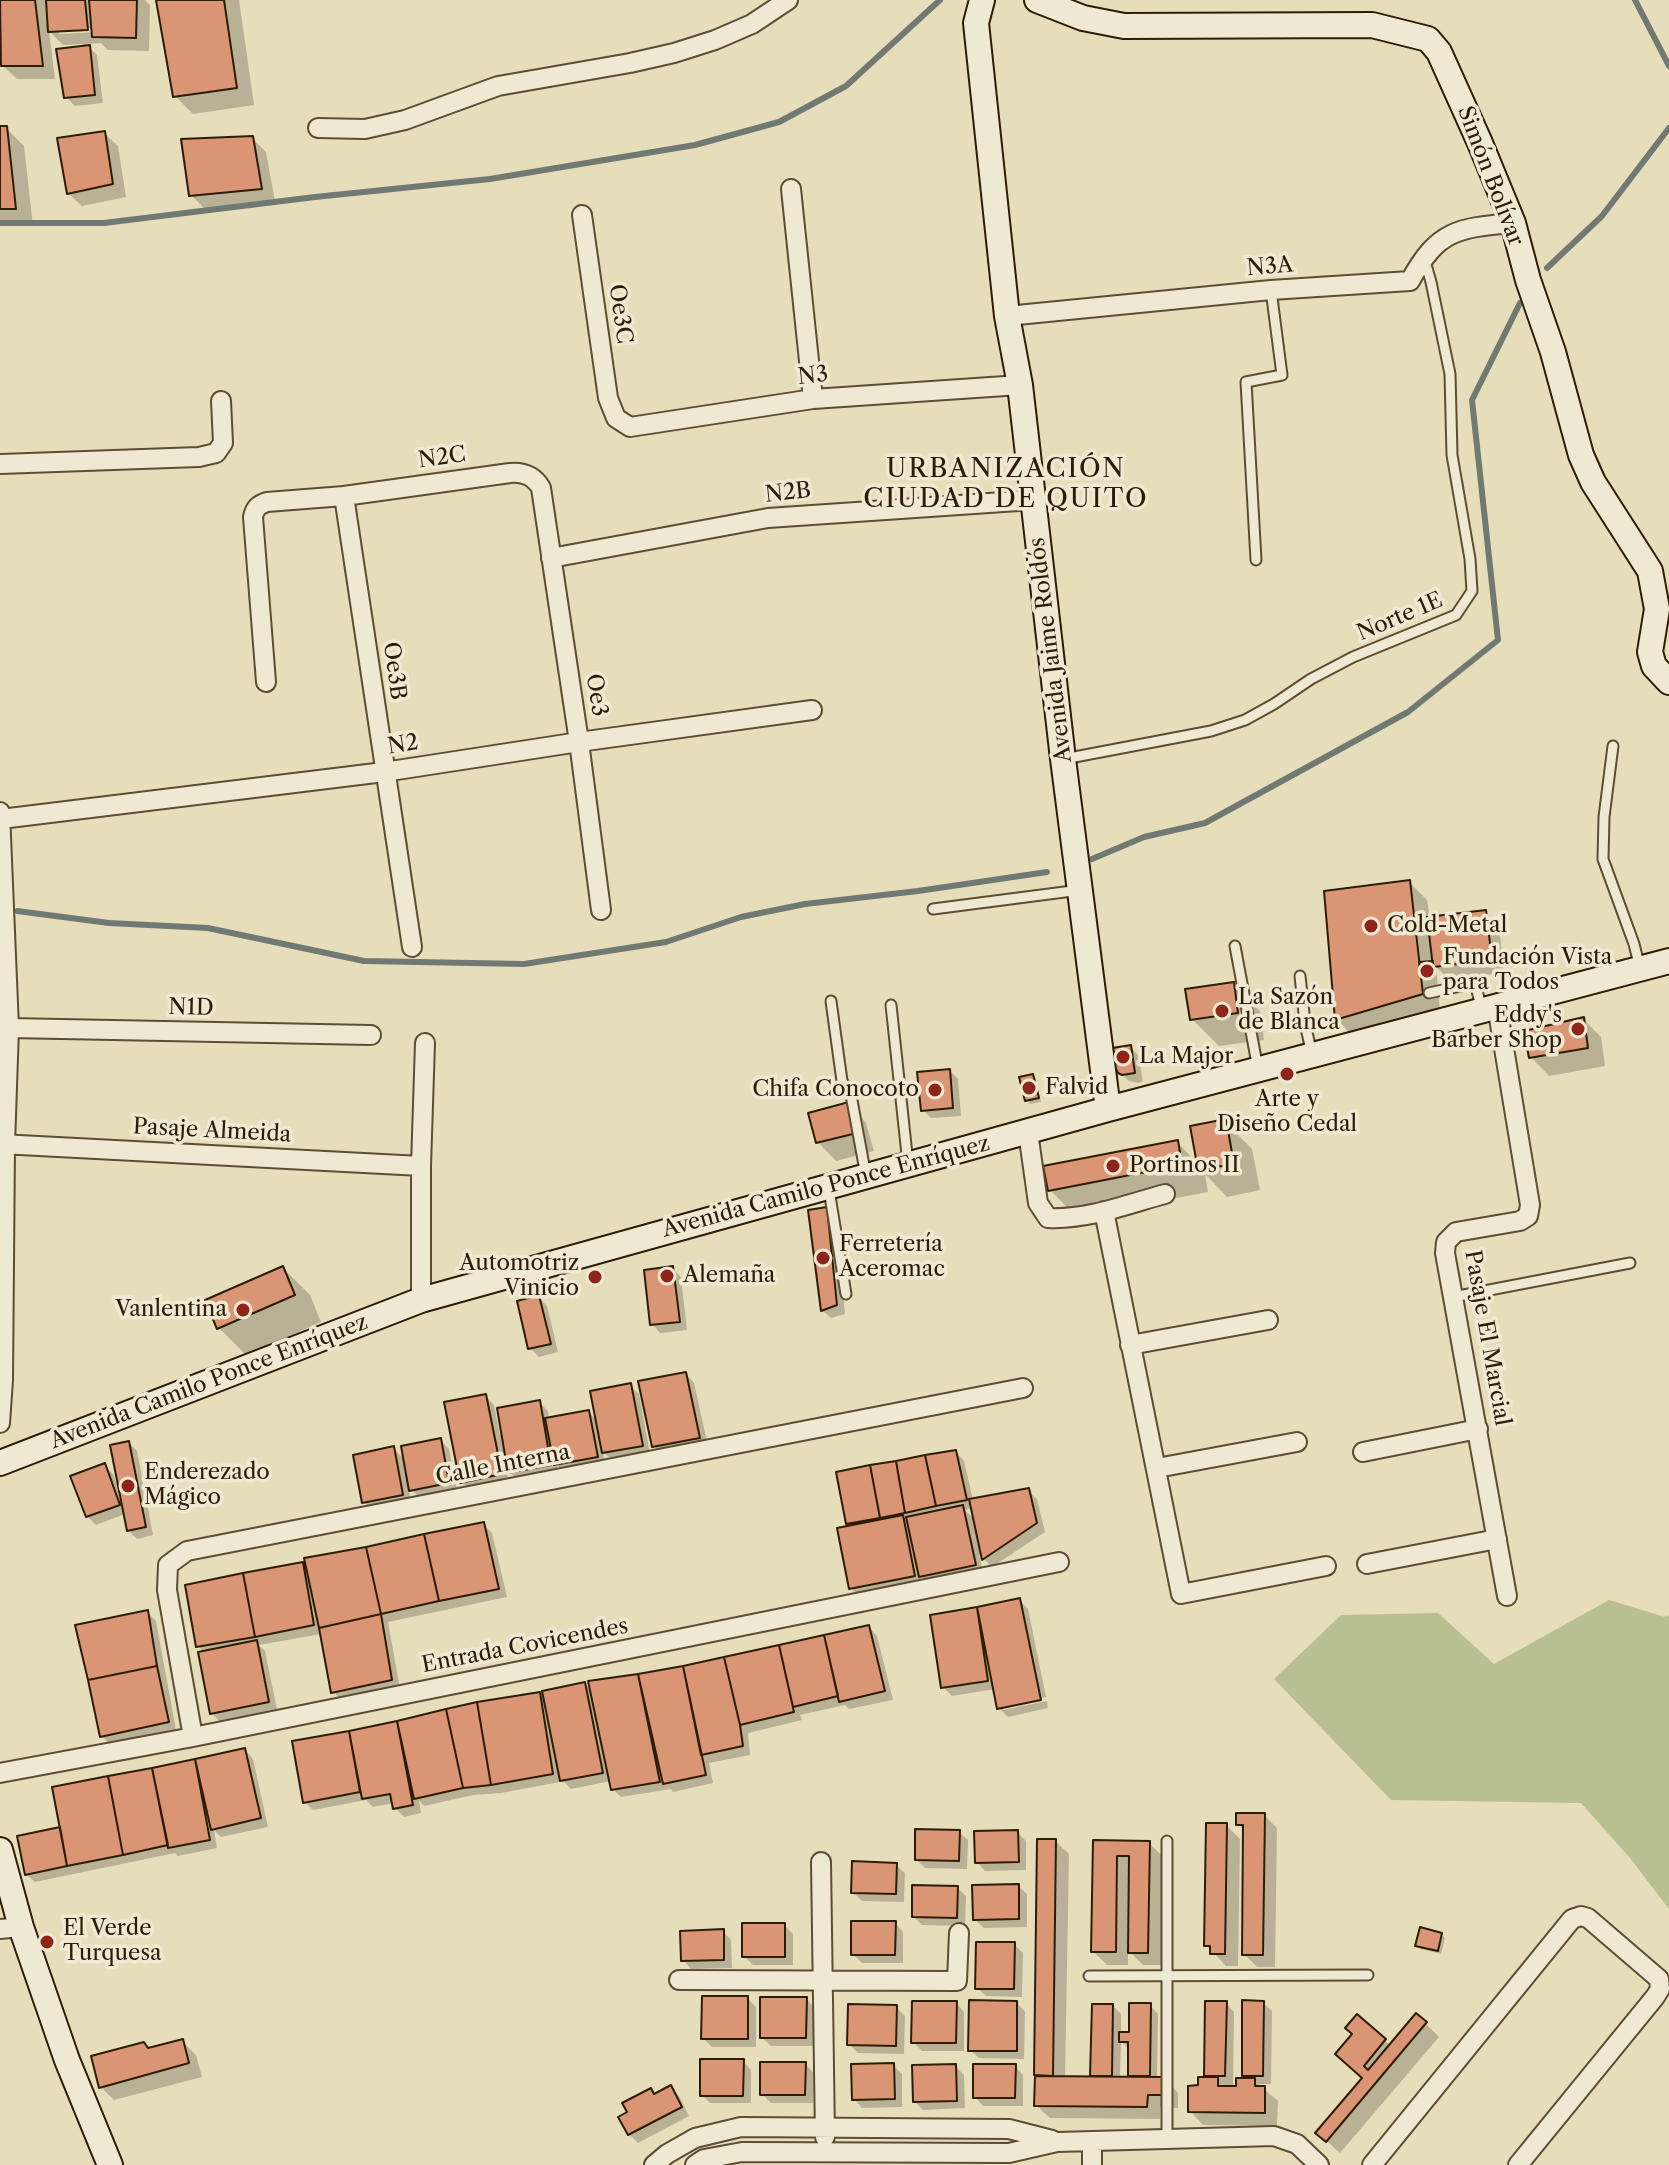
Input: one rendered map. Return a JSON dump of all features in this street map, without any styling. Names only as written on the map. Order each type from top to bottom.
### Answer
[{"type":"street","points":[[318,128],[365,129],[405,120],[498,86],[674,53],[752,24],[788,0]]},
{"type":"street","name":"Avenida Jaime Roldós","points":[[982,0],[976,23],[1007,316],[1020,385],[1063,759],[1108,1109]]},
{"type":"street","name":"Simón Bolívar","points":[[1037,0],[1083,18],[1124,26],[1372,25],[1428,39],[1439,52],[1513,223],[1581,455],[1593,482],[1650,571],[1657,609],[1650,652],[1654,666],[1669,682]]},
{"type":"street","points":[[791,189],[813,399]]},
{"type":"street","name":"Oe3C","points":[[582,215],[608,398],[616,418]]},
{"type":"street","name":"N3A","points":[[1007,316],[1271,290],[1410,281],[1421,260],[1451,234],[1470,227],[1513,223]]},
{"type":"street","name":"N3","points":[[616,418],[630,427],[813,399],[1020,385]]},
{"type":"street","points":[[0,464],[199,457],[216,453],[223,443],[221,401]]},
{"type":"street","name":"N2C","points":[[266,682],[253,517],[255,509],[267,502],[344,496],[510,473],[527,475],[541,488]]},
{"type":"street","name":"Oe3","points":[[541,488],[601,910]]},
{"type":"street","name":"Oe3B","points":[[344,496],[412,947]]},
{"type":"street","name":"N2B","points":[[551,558],[768,518],[1033,500]]},
{"type":"street","name":"N2","points":[[1,819],[384,772],[812,710]]},
{"type":"street","points":[[0,812],[9,1028],[2,1144],[0,1423]]},
{"type":"street","name":"Avenida Camilo Ponce Enríquez","points":[[0,1463],[421,1300],[1108,1109],[1669,961]]},
{"type":"street","name":"Pasaje El Marcial","points":[[1489,1008],[1530,1205],[1528,1216],[1520,1221],[1456,1232],[1446,1242],[1445,1253],[1507,1596]]},
{"type":"street","name":"N1D","points":[[9,1028],[371,1035]]},
{"type":"street","points":[[421,1300],[425,1043]]},
{"type":"street","points":[[1028,1132],[1038,1203],[1048,1218],[1063,1219],[1104,1211],[1165,1194]]},
{"type":"street","name":"Pasaje Almeida","points":[[2,1144],[421,1166]]},
{"type":"street","points":[[1104,1211],[1181,1594],[1326,1566]]},
{"type":"street","points":[[1130,1345],[1268,1320]]},
{"type":"street","name":"Calle Interna","points":[[193,1737],[167,1590],[168,1565],[187,1551],[1023,1388]]},
{"type":"street","points":[[1363,1452],[1478,1429]]},
{"type":"street","points":[[1157,1468],[1297,1442]]},
{"type":"street","points":[[1367,1564],[1497,1539]]},
{"type":"street","name":"Entrada Covicendes","points":[[0,1773],[193,1737],[1059,1562]]},
{"type":"street","points":[[0,1850],[10,1928],[110,2165]]},
{"type":"street","points":[[821,1862],[824,2151]]},
{"type":"street","points":[[1372,2165],[1572,1919],[1581,1916],[1588,1918],[1659,1979],[1660,1989],[1518,2165]]},
{"type":"street","points":[[679,1980],[957,1981],[959,1933]]},
{"type":"street","points":[[654,2165],[695,2138],[741,2127],[1009,2129],[1057,2142]]},
{"type":"street","points":[[891,2152],[893,2128]]},
{"type":"street","points":[[695,2165],[704,2159],[742,2152],[1009,2153],[1057,2142],[1274,2136],[1297,2144],[1319,2165]]},
{"type":"street","points":[[1092,2141],[1092,2165]]},
{"type":"lane","name":"Norte 1E","points":[[1063,759],[1211,731],[1245,720],[1353,657],[1456,615],[1472,591],[1470,559],[1452,455],[1450,374],[1431,282],[1421,260]]},
{"type":"lane","points":[[1256,560],[1246,382],[1282,375],[1271,290]]},
{"type":"lane","points":[[1613,746],[1604,817],[1603,859],[1640,969]]},
{"type":"lane","points":[[933,909],[1080,890]]},
{"type":"lane","points":[[1235,946],[1258,1069]]},
{"type":"lane","points":[[1300,976],[1312,1055]]},
{"type":"lane","points":[[1429,993],[1474,985],[1489,1008]]},
{"type":"lane","points":[[831,1001],[842,1081],[851,1095],[866,1176]]},
{"type":"lane","points":[[891,1005],[908,1164]]},
{"type":"lane","points":[[829,1186],[846,1294]]},
{"type":"lane","points":[[1453,1297],[1630,1263]]},
{"type":"lane","points":[[1167,1841],[1167,2139]]},
{"type":"lane","points":[[1089,1976],[1368,1975]]},
{"type":"green space","points":[[1609,1600],[1665,1617],[1669,1615],[1669,1909],[1630,1858],[1581,1803],[1391,1800],[1274,1679],[1341,1615],[1438,1613],[1494,1664]]},
{"type":"building","points":[[0,0],[35,0],[43,66],[1,66]]},
{"type":"building","points":[[46,0],[85,0],[88,30],[48,32]]},
{"type":"building","points":[[89,0],[137,0],[136,38],[92,37]]},
{"type":"building","points":[[156,0],[224,0],[237,88],[173,97]]},
{"type":"building","points":[[90,45],[95,95],[64,98],[56,49]]},
{"type":"building","points":[[0,126],[7,126],[16,209],[0,209]]},
{"type":"building","points":[[105,131],[113,184],[67,194],[57,138]]},
{"type":"building","points":[[253,136],[262,189],[189,196],[181,139]]},
{"type":"building","name":"Cold-Metal","points":[[1410,880],[1423,994],[1335,1020],[1324,891]]},
{"type":"building","points":[[1486,910],[1492,960],[1433,967],[1427,917]]},
{"type":"building","name":"Fundación Vista para Todos","points":[[1433,961],[1434,974],[1421,976],[1419,962]]},
{"type":"building","points":[[1234,982],[1238,1013],[1190,1020],[1185,989]]},
{"type":"building","points":[[1584,1017],[1588,1048],[1529,1058],[1524,1031]]},
{"type":"building","name":"La Major","points":[[1131,1045],[1135,1073],[1122,1075],[1115,1067],[1112,1048]]},
{"type":"building","name":"Chifa Conocoto","points":[[950,1069],[953,1108],[921,1111],[917,1072]]},
{"type":"building","name":"Falvid","points":[[1033,1074],[1039,1098],[1025,1101],[1019,1077]]},
{"type":"building","points":[[849,1102],[857,1133],[816,1143],[808,1113]]},
{"type":"building","points":[[1226,1119],[1234,1164],[1198,1170],[1190,1126]]},
{"type":"building","name":"Portinos II","points":[[1178,1140],[1182,1165],[1048,1191],[1043,1166]]},
{"type":"building","name":"Ferretería Aceromac","points":[[827,1207],[837,1305],[821,1311],[808,1210]]},
{"type":"building","points":[[283,1266],[295,1295],[217,1329],[205,1300]]},
{"type":"building","points":[[673,1266],[680,1322],[650,1325],[644,1270]]},
{"type":"building","points":[[539,1295],[551,1344],[528,1349],[517,1301]]},
{"type":"building","points":[[686,1372],[700,1438],[652,1447],[638,1381]]},
{"type":"building","points":[[631,1383],[643,1446],[602,1453],[590,1391]]},
{"type":"building","points":[[486,1394],[502,1474],[460,1483],[444,1402]]},
{"type":"building","points":[[540,1400],[551,1465],[508,1473],[497,1408]]},
{"type":"building","points":[[589,1410],[598,1457],[554,1465],[545,1418]]},
{"type":"building","points":[[441,1438],[449,1483],[409,1491],[401,1446]]},
{"type":"building","name":"Enderezado Mágico","points":[[129,1441],[146,1527],[127,1531],[110,1445]]},
{"type":"building","points":[[394,1446],[403,1495],[362,1503],[353,1455]]},
{"type":"building","points":[[956,1450],[967,1500],[936,1506],[925,1455]]},
{"type":"building","points":[[925,1455],[936,1506],[905,1513],[896,1461]]},
{"type":"building","points":[[896,1461],[905,1513],[880,1518],[870,1465]]},
{"type":"building","points":[[105,1463],[120,1505],[86,1517],[70,1476]]},
{"type":"building","points":[[870,1465],[880,1518],[846,1524],[836,1472]]},
{"type":"building","points":[[1029,1488],[1037,1523],[982,1560],[969,1499]]},
{"type":"building","points":[[963,1505],[976,1565],[919,1577],[906,1517]]},
{"type":"building","points":[[903,1515],[915,1576],[849,1589],[837,1528]]},
{"type":"building","points":[[484,1522],[499,1589],[439,1601],[424,1534]]},
{"type":"building","points":[[424,1534],[439,1601],[381,1614],[366,1547]]},
{"type":"building","points":[[366,1547],[381,1614],[319,1628],[304,1558]]},
{"type":"building","points":[[303,1562],[314,1625],[255,1637],[243,1573]]},
{"type":"building","points":[[243,1573],[255,1637],[196,1647],[185,1585]]},
{"type":"building","points":[[1020,1598],[1041,1700],[997,1709],[977,1607]]},
{"type":"building","points":[[977,1607],[988,1681],[941,1688],[930,1615]]},
{"type":"building","points":[[148,1610],[157,1666],[88,1680],[75,1625]]},
{"type":"building","points":[[381,1614],[392,1680],[331,1693],[319,1628]]},
{"type":"building","points":[[869,1625],[885,1691],[839,1702],[824,1635]]},
{"type":"building","points":[[824,1635],[838,1696],[793,1707],[779,1645]]},
{"type":"building","points":[[257,1640],[269,1702],[210,1714],[198,1652]]},
{"type":"building","points":[[779,1645],[794,1712],[740,1725],[724,1657]]},
{"type":"building","points":[[724,1657],[743,1746],[701,1755],[683,1666]]},
{"type":"building","points":[[157,1666],[169,1722],[100,1737],[88,1680]]},
{"type":"building","points":[[683,1666],[706,1775],[663,1784],[638,1674]]},
{"type":"building","points":[[638,1674],[660,1782],[611,1790],[588,1681]]},
{"type":"building","points":[[585,1682],[603,1773],[560,1781],[542,1691]]},
{"type":"building","points":[[540,1692],[553,1774],[491,1785],[477,1702]]},
{"type":"building","points":[[477,1702],[491,1785],[463,1788],[446,1709]]},
{"type":"building","points":[[446,1709],[463,1788],[414,1799],[397,1721]]},
{"type":"building","points":[[397,1721],[413,1805],[393,1809],[390,1794],[362,1799],[349,1731]]},
{"type":"building","points":[[349,1731],[360,1792],[303,1803],[292,1741]]},
{"type":"building","points":[[245,1748],[261,1818],[211,1830],[195,1759]]},
{"type":"building","points":[[195,1759],[210,1840],[168,1848],[152,1768]]},
{"type":"building","points":[[152,1768],[168,1845],[123,1855],[108,1776]]},
{"type":"building","points":[[108,1776],[123,1855],[67,1866],[52,1787]]},
{"type":"building","points":[[1236,1813],[1265,1813],[1263,1955],[1242,1955],[1243,1825],[1236,1825]]},
{"type":"building","points":[[1206,1823],[1227,1823],[1225,1954],[1210,1954],[1210,1946],[1204,1946]]},
{"type":"building","points":[[60,1827],[67,1866],[25,1875],[17,1836]]},
{"type":"building","points":[[915,1829],[960,1830],[959,1861],[915,1860]]},
{"type":"building","points":[[1018,1830],[1019,1862],[975,1863],[974,1831]]},
{"type":"building","points":[[1037,1839],[1056,1839],[1053,2076],[1034,2075]]},
{"type":"building","points":[[1093,1840],[1150,1841],[1148,1953],[1128,1953],[1129,1856],[1117,1856],[1116,1952],[1091,1952]]},
{"type":"building","points":[[852,1861],[897,1863],[896,1894],[851,1893]]},
{"type":"building","points":[[1019,1884],[1019,1919],[973,1920],[972,1885]]},
{"type":"building","points":[[912,1885],[958,1886],[957,1918],[912,1917]]},
{"type":"building","points":[[851,1921],[896,1921],[895,1955],[851,1955]]},
{"type":"building","points":[[742,1923],[785,1923],[785,1957],[742,1957]]},
{"type":"building","points":[[1420,1927],[1442,1933],[1438,1951],[1415,1946]]},
{"type":"building","points":[[724,1929],[724,1960],[681,1961],[680,1931]]},
{"type":"building","points":[[976,1942],[1015,1942],[1014,1989],[975,1989]]},
{"type":"building","points":[[702,1996],[748,1996],[748,2039],[701,2039]]},
{"type":"building","points":[[760,1997],[807,1997],[806,2038],[760,2038]]},
{"type":"building","points":[[969,2000],[1017,2001],[1017,2051],[968,2051]]},
{"type":"building","points":[[1242,2000],[1264,2001],[1263,2076],[1242,2076]]},
{"type":"building","points":[[912,2001],[957,2001],[956,2043],[911,2043]]},
{"type":"building","points":[[1205,2001],[1227,2001],[1225,2076],[1204,2076]]},
{"type":"building","points":[[1129,2003],[1151,2003],[1150,2076],[1128,2076],[1128,2042],[1119,2042],[1119,2032],[1129,2032]]},
{"type":"building","points":[[848,2004],[897,2005],[896,2046],[847,2045]]},
{"type":"building","points":[[1092,2004],[1113,2004],[1112,2076],[1090,2076]]},
{"type":"building","points":[[1416,2013],[1427,2022],[1326,2142],[1315,2133],[1362,2078],[1335,2054],[1352,2034],[1345,2028],[1357,2014],[1386,2039],[1364,2066],[1368,2070]]},
{"type":"building","points":[[183,2039],[189,2063],[99,2088],[91,2056],[144,2042],[148,2048]]},
{"type":"building","points":[[700,2059],[744,2059],[743,2096],[700,2096]]},
{"type":"building","points":[[760,2062],[806,2062],[805,2095],[760,2095]]},
{"type":"building","points":[[894,2063],[895,2099],[852,2100],[851,2064]]},
{"type":"building","points":[[956,2064],[957,2101],[913,2102],[912,2065]]},
{"type":"building","points":[[973,2064],[1016,2064],[1015,2098],[973,2098]]},
{"type":"building","points":[[1035,2076],[1165,2077],[1165,2095],[1148,2095],[1147,2107],[1034,2106]]},
{"type":"building","points":[[1198,2077],[1218,2077],[1218,2086],[1236,2086],[1236,2078],[1255,2078],[1255,2086],[1265,2086],[1265,2113],[1188,2112],[1188,2086],[1198,2085]]},
{"type":"building","points":[[671,2085],[682,2107],[628,2135],[618,2117],[627,2112],[622,2103],[651,2088],[654,2094]]},
{"type":"waterway","points":[[0,223],[104,223],[490,179],[695,145],[779,122],[846,86],[940,0]]},
{"type":"waterway","points":[[1635,0],[1669,66]]},
{"type":"waterway","points":[[1547,268],[1602,216],[1669,128]]},
{"type":"waterway","points":[[1092,859],[1144,837],[1205,823],[1408,712],[1498,640],[1472,400],[1520,303]]},
{"type":"waterway","points":[[17,911],[109,923],[208,928],[364,961],[524,964],[666,942],[741,917],[805,904],[1047,872]]},
{"type":"place","name":"Cold-Metal","points":[[1371,926]]},
{"type":"place","name":"Fundación Vista para Todos","points":[[1427,971]]},
{"type":"place","name":"La Sazón de Blanca","points":[[1222,1011]]},
{"type":"place","name":"Eddy's Barber Shop","points":[[1578,1029]]},
{"type":"place","name":"La Major","points":[[1123,1057]]},
{"type":"place","name":"Arte y Diseño Cedal","points":[[1287,1074]]},
{"type":"place","name":"Falvid","points":[[1029,1088]]},
{"type":"place","name":"Chifa Conocoto","points":[[935,1090]]},
{"type":"place","name":"Portinos II","points":[[1113,1166]]},
{"type":"place","name":"Ferretería Aceromac","points":[[823,1258]]},
{"type":"place","name":"Alemaña","points":[[667,1276]]},
{"type":"place","name":"Automotriz Vinicio","points":[[595,1277]]},
{"type":"place","name":"Vanlentina","points":[[243,1310]]},
{"type":"place","name":"Enderezado Mágico","points":[[128,1486]]},
{"type":"place","name":"El Verde Turquesa","points":[[47,1942]]},
{"type":"district","name":"URBANIZACIÓN CIUDAD DE QUITO","points":[[1006,484]]}]
